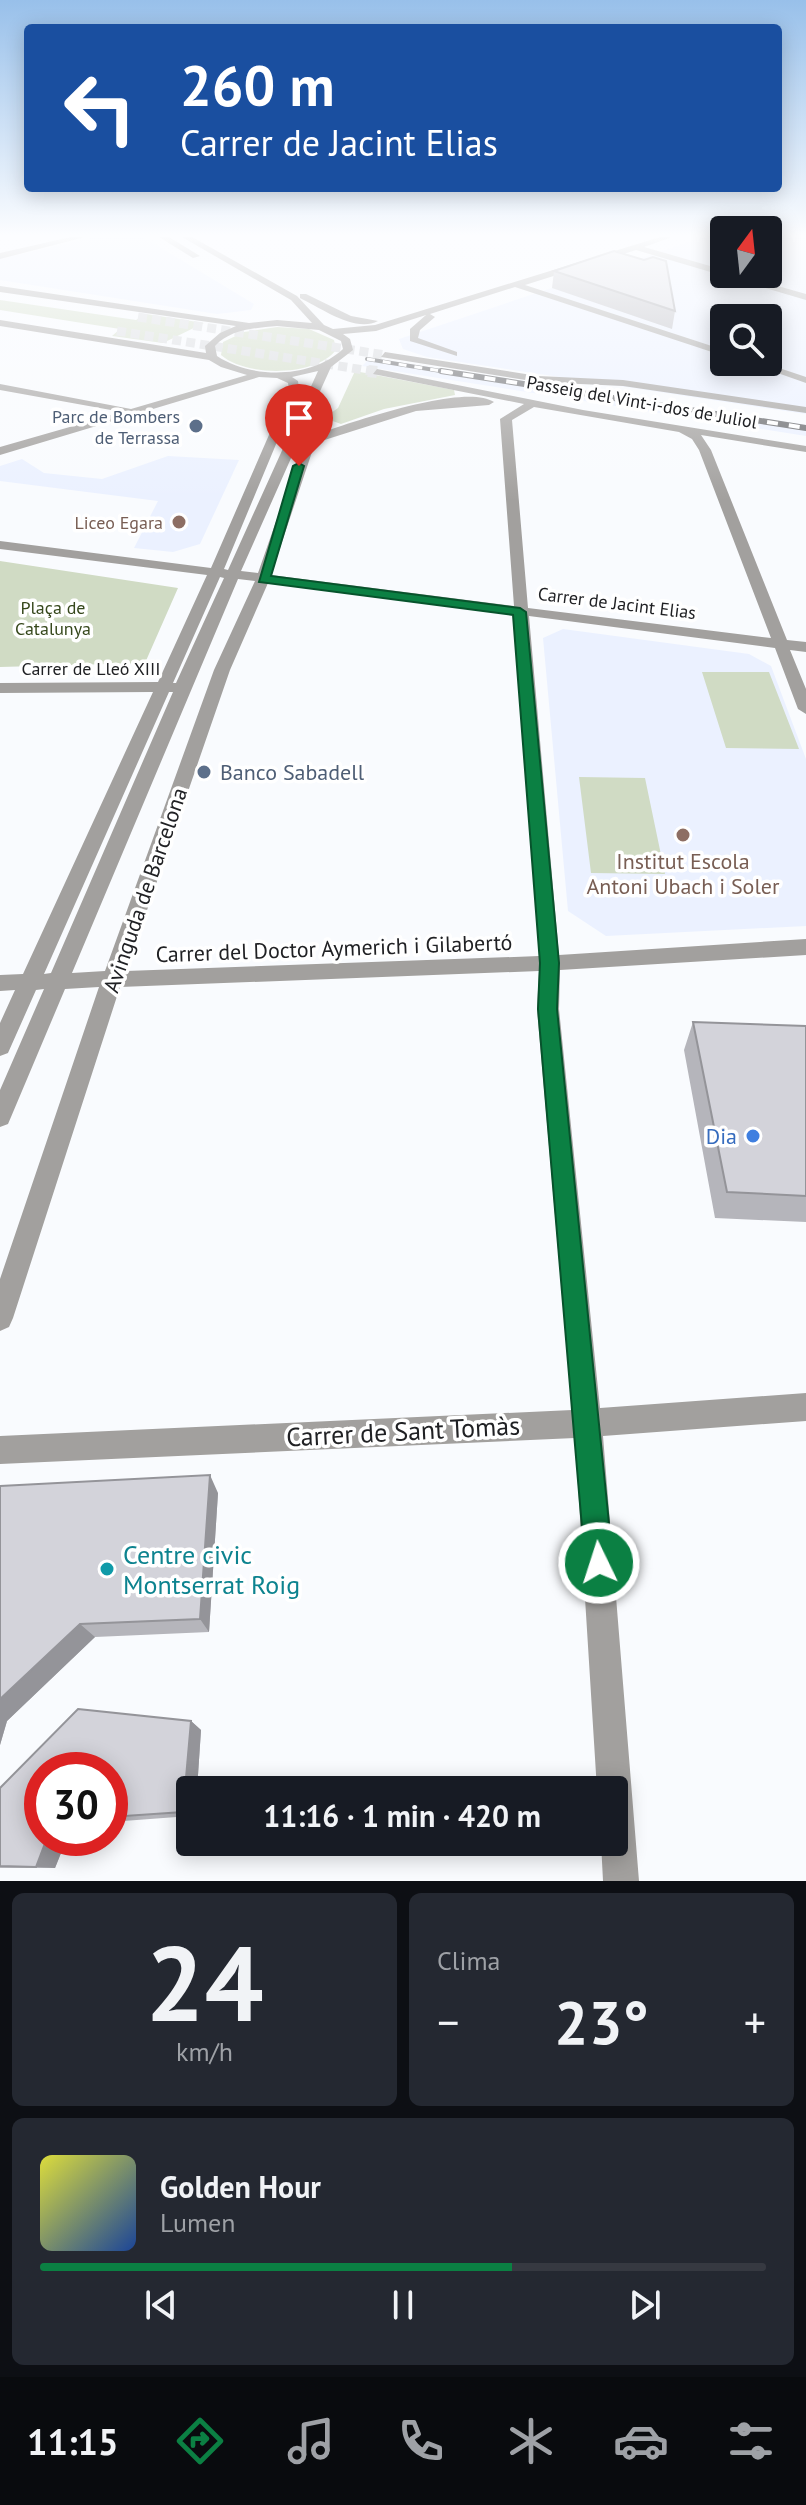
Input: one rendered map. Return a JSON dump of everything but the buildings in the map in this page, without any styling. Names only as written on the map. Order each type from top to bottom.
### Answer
[{"type":"street","points":[[11,325],[212,357],[222,365],[262,374],[278,374],[326,366],[342,357],[348,347],[409,325]]},
{"type":"street","points":[[77,325],[117,331]]},
{"type":"street","points":[[243,325],[261,325]]},
{"type":"street","points":[[297,325],[335,332],[345,339],[348,347]]},
{"type":"street","points":[[335,332],[362,331],[384,325]]},
{"type":"street","name":"Passeig del Vint-i-dos de Juliol","points":[[420,325],[415,329],[413,339],[427,347],[477,359],[806,413]]},
{"type":"street","points":[[639,325],[710,348]]},
{"type":"street","points":[[212,357],[210,346],[214,341],[250,326]]},
{"type":"street","name":"Passeig del Vint-i-dos de Juliol","points":[[385,355],[538,379],[623,383]]},
{"type":"street","points":[[784,373],[805,364]]},
{"type":"street","points":[[0,451],[143,406],[206,381],[222,365]]},
{"type":"street","name":"Avinguda de Barcelona","points":[[0,1047],[162,687],[289,452],[326,366]]},
{"type":"street","name":"Passeig del Vint-i-dos de Juliol","points":[[377,372],[583,413],[806,449]]},
{"type":"street","points":[[784,373],[806,380]]},
{"type":"street","points":[[143,406],[174,401],[262,374]]},
{"type":"street","name":"Avinguda de Barcelona","points":[[0,1117],[182,688],[294,389],[293,381],[278,374]]},
{"type":"street","points":[[0,387],[130,410]]},
{"type":"street","points":[[299,466],[289,452],[310,441],[351,424],[420,406],[462,401],[583,413]]},
{"type":"street","points":[[529,406],[506,419],[550,963],[548,1009],[587,1423],[621,1881]]},
{"type":"street","points":[[678,428],[696,437],[705,450],[806,709]]},
{"type":"street","name":"Avinguda de Barcelona","points":[[0,1318],[112,981],[222,670],[263,579],[310,441]]},
{"type":"street","name":"Carrer de Jacint Elias","points":[[0,545],[806,647]]},
{"type":"street","name":"Carrer de Lleó XIII","points":[[0,688],[182,688]]},
{"type":"street","name":"Carrer del Doctor Aymerich i Gilabertó","points":[[0,983],[56,984],[550,963],[806,947]]},
{"type":"street","name":"Carrer de Sant Tomàs","points":[[0,1450],[587,1423],[806,1407]]},
{"type":"shaded area","points":[[442,325],[710,325],[710,376],[782,376],[782,325],[806,325],[806,414],[427,357],[403,349],[399,339]]},
{"type":"shaded area","points":[[370,358],[806,425],[806,436],[362,366]]},
{"type":"shaded area","name":"Liceo Egara","points":[[168,456],[239,460],[200,544],[173,552],[134,548],[158,501],[0,481],[0,466],[22,459],[44,473],[102,479]]},
{"type":"shaded area","name":"Institut Escola Antoni Ubach i Soler","points":[[563,629],[749,654],[771,666],[806,759],[806,926],[606,936],[568,911],[543,638]]},
{"type":"green space","points":[[93,325],[200,325],[163,343],[112,336],[120,329]]},
{"type":"green space","points":[[277,327],[309,329],[334,340],[336,350],[313,365],[280,371],[247,367],[221,355],[223,342],[244,332]]},
{"type":"green space","points":[[355,371],[454,390],[455,395],[384,409],[341,424],[324,418],[338,408]]},
{"type":"green space","name":"Plaça de Catalunya","points":[[0,561],[178,588],[145,663],[0,667]]},
{"type":"green space","points":[[702,672],[769,672],[799,749],[726,748]]},
{"type":"green space","points":[[579,777],[645,778],[665,874],[591,873]]},
{"type":"tunnel","points":[[189,325],[385,355]]},
{"type":"tunnel","points":[[117,331],[377,372],[368,371]]},
{"type":"railway","points":[[367,359],[453,373]]},
{"type":"railway","points":[[441,371],[806,428]]},
{"type":"place","name":"Parc de Bombers de Terrassa","points":[[196,426]]},
{"type":"place","name":"Liceo Egara","points":[[179,522]]},
{"type":"place","name":"Banco Sabadell","points":[[204,772]]},
{"type":"place","name":"Institut Escola Antoni Ubach i Soler","points":[[683,835]]},
{"type":"place","name":"Dia","points":[[753,1136]]},
{"type":"place","name":"Centre civic Montserrat Roig","points":[[107,1569]]},
{"type":"route","points":[[299,466],[263,579],[520,612],[550,963],[548,1009],[599,1563]]}]
